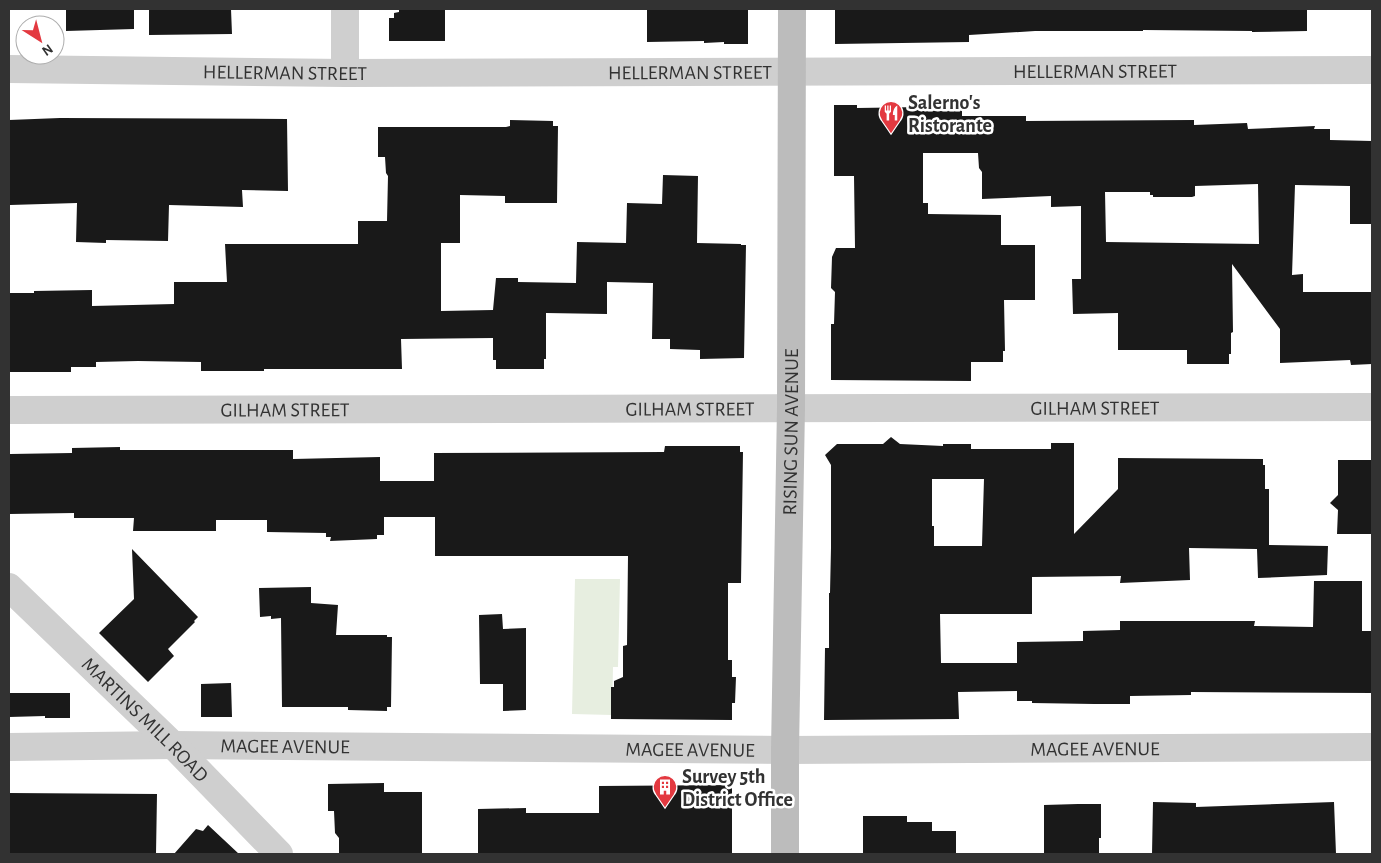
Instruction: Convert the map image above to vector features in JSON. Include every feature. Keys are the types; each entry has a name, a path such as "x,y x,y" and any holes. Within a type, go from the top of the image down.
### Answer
{"main road":[{"name":"RISING SUN AVENUE","path":"785,854 791,407 792,9"}],"street":[{"path":"345,9 345,73"},
{"name":"HELLERMAN STREET","path":"9,69 345,73 1372,70"},
{"name":"GILHAM STREET","path":"9,410 1372,407"},
{"name":"MARTINS MILL ROAD","path":"9,587 173,745 279,854"},
{"name":"MAGEE AVENUE","path":"9,747 173,745 785,750 1372,747"}],"shaded area":[{"path":"575,579 620,579 618,667 613,667 612,715 572,714"}],"building":[{"path":"66,9 134,9 134,29 66,31"},
{"path":"149,9 231,9 232,34 149,35"},
{"path":"399,9 445,9 445,41 389,41 389,18 394,18 394,13 399,12"},
{"path":"647,9 748,9 748,44 704,43 704,41 647,42"},
{"path":"835,9 1307,9 1307,31 1035,31 969,35 969,42 835,44"},
{"path":"834,105 857,105 857,108 923,107 924,111 962,110 962,116 1026,116 1026,121 1194,120 1194,125 1247,123 1248,129 1315,126 1314,129 1330,129 1330,140 1372,141 1372,224 1350,224 1350,186 1295,185 1292,275 1303,274 1303,292 1372,292 1372,364 1351,365 1350,360 1280,363 1280,329 1232,264 1233,332 1231,333 1229,364 1187,364 1187,350 1118,350 1118,313 1073,314 1072,279 1081,279 1081,206 1051,207 1051,196 982,199 982,172 979,168 978,153 923,153 923,203 928,203 928,214 1001,215 1001,245 1035,245 1035,300 1004,300 1005,351 1003,351 1003,362 971,362 971,381 831,380 831,324 834,324 835,292 831,288 832,257 836,248 855,248 854,176 834,176","holes":["1258,184 1259,244 1106,242 1105,192 1150,192 1150,195 1153,195 1153,197 1192,197 1195,196 1195,186"]},
{"path":"60,118 287,119 288,191 242,190 243,207 169,205 168,241 106,240 106,243 76,242 77,203 10,205 9,120"},
{"path":"510,120 553,121 553,126 558,126 557,203 505,203 505,196 460,195 460,243 441,243 441,311 493,310 496,278 518,278 518,282 576,283 577,242 626,243 627,203 662,204 663,175 698,176 697,243 746,245 744,358 700,359 700,350 670,349 670,339 652,339 653,283 607,282 607,314 546,313 546,359 544,359 544,369 496,369 496,360 493,360 493,338 401,339 402,369 201,371 201,362 138,361 96,362 96,367 71,367 71,372 9,372 9,293 92,290 92,306 174,304 174,282 227,282 225,244 358,244 358,221 387,221 388,176 386,173 385,157 378,157 378,127 506,127 510,126"},
{"path":"891,437 900,444 943,446 943,444 971,444 971,449 1051,449 1051,443 1074,443 1074,534 1118,489 1118,458 1263,459 1263,465 1265,465 1265,489 1269,489 1269,545 1328,546 1327,575 1258,578 1257,549 1189,548 1190,580 1120,583 1121,576 1032,577 1032,614 940,614 941,663 1017,663 1017,642 1083,641 1083,631 1120,630 1120,621 1255,621 1254,626 1313,627 1314,581 1362,581 1362,631 1372,631 1372,693 1191,692 1191,695 1130,696 1130,704 1094,704 1017,701 1017,691 958,692 959,719 824,720 825,648 829,648 831,548 831,465 825,455 837,444 883,444","holes":["932,479 984,479 982,546 934,546"]},
{"path":"665,446 740,446 740,452 743,452 741,583 728,583 728,660 732,660 732,677 736,677 735,703 732,703 732,720 611,719 611,687 614,687 614,681 623,677 623,646 627,645 628,556 435,556 435,517 384,517 384,535 377,535 377,539 330,541 331,537 326,537 326,533 267,532 267,520 216,520 216,531 133,531 134,518 74,518 74,513 9,514 10,454 72,453 72,448 120,447 120,450 293,450 293,459 380,457 380,481 434,481 434,453 664,452"},
{"path":"1338,460 1372,460 1372,534 1337,534 1338,510 1330,503 1338,495"},
{"path":"132,549 198,617 168,649 174,656 148,682 99,633 134,599"},
{"path":"311,587 311,603 338,605 336,635 387,635 387,637 392,637 391,707 387,707 387,711 348,710 348,707 282,707 281,618 271,619 271,616 260,617 259,588"},
{"path":"502,614 503,629 526,628 526,710 503,711 503,684 480,684 479,615"},
{"path":"231,683 232,717 201,717 201,684"},
{"path":"9,693 70,693 70,718 45,718 45,716 9,717"},
{"path":"384,783 384,792 422,792 422,854 339,854 339,838 335,833 334,811 328,811 328,784"},
{"path":"732,785 732,854 478,854 478,809 526,808 526,813 599,813 599,786"},
{"path":"9,793 157,794 156,854 9,854"},
{"path":"1153,802 1196,803 1196,807 1334,802 1336,854 1152,854"},
{"path":"1101,804 1099,854 1044,854 1044,805"},
{"path":"863,816 907,816 907,822 932,822 932,831 956,831 956,854 863,854"},
{"path":"208,825 239,854 174,854 196,829 203,831"}],"place":[{"name":"Salerno's Ristorante","path":"891,134"},
{"name":"Survey 5th District Office","path":"665,808"}]}
